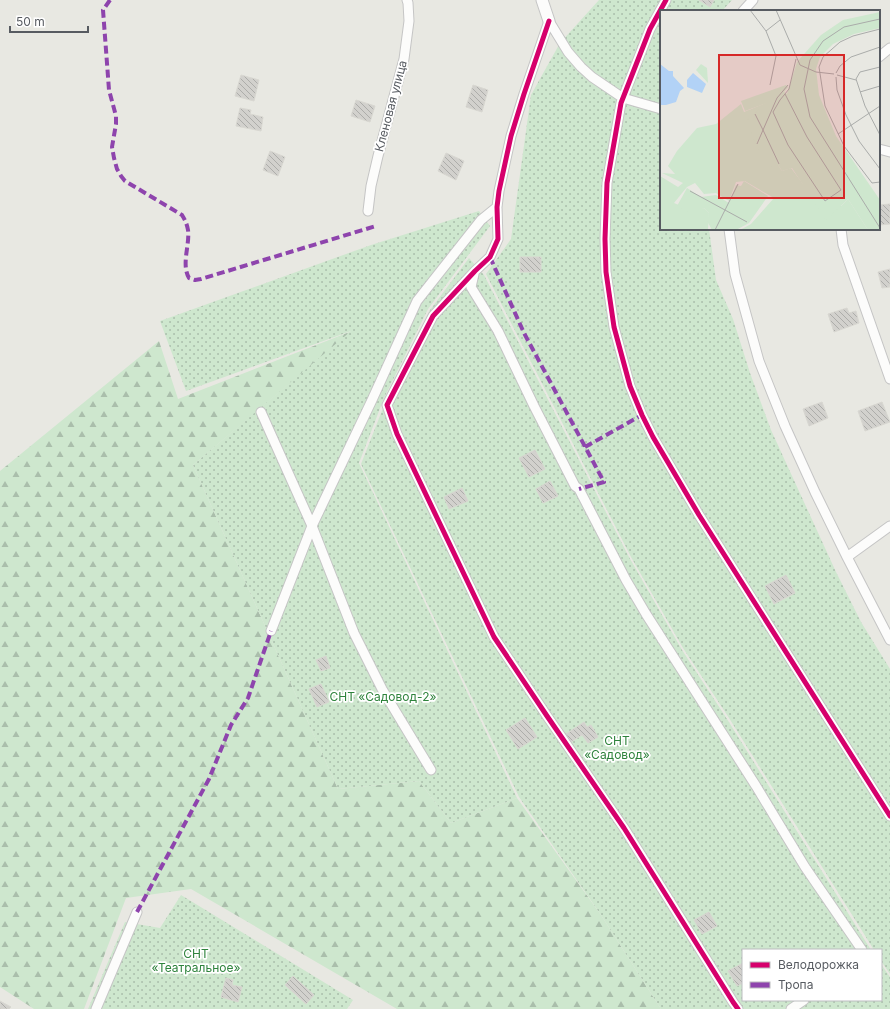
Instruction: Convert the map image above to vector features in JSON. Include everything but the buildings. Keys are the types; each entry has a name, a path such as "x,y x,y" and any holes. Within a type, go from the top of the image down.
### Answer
{"street":[{"name":"Кленовая улица","path":"368,211 371,186 376,164 404,59 409,21 407,0"},
{"path":"542,0 549,22 568,52 592,78 623,98 660,109"},
{"path":"661,10 666,0"},
{"path":"744,10 753,0"},
{"path":"660,11 650,30 620,106 607,183 605,239 606,272 614,327 630,386 653,437 699,515 890,816"},
{"path":"549,22 511,136 499,191 497,207 498,239 490,257 433,316 387,405 397,434 494,637 624,828 738,1009"},
{"path":"880,56 890,48"},
{"path":"880,149 890,152"},
{"path":"270,631 312,526 417,301 481,220 497,207"},
{"path":"729,230 735,274 759,361 788,432 815,492 890,640"},
{"path":"841,230 843,245 890,378"},
{"path":"475,271 471,287 498,331 575,486 579,489 626,580 646,614 756,786 805,867 861,949"},
{"path":"261,412 312,526 354,633 382,689 430,770"},
{"path":"847,557 890,526"},
{"path":"96,1009 138,912"},
{"path":"791,1009 803,1001"}],"green space":[{"path":"599,0 732,0 723,10 660,10 660,230 709,230 716,280 733,319 750,373 771,430 836,572 861,622 890,669 890,974 882,962 882,949 873,949 729,718 683,648 631,557 486,274 511,239 531,95 560,43"},
{"name":"СНТ «Садовод-2»","path":"479,211 490,226 428,309 384,398 359,463 517,798 451,823 419,781 338,789 193,465 351,331 186,391 160,321 371,245"},
{"name":"СНТ «Садовод»","path":"469,258 484,275 629,557 682,650 727,719 870,949 742,949 742,1001 882,1001 882,965 890,977 890,1009 661,1009 601,915 519,797 361,464 387,398 430,310"},
{"path":"352,331 193,465 338,789 419,781 451,823 517,798 601,915 661,1009 397,1009 191,889 126,898 84,1009 34,1009 0,987 0,471 159,341 178,399"},
{"name":"СНТ «Театральное»","path":"181,895 353,1000 347,1009 88,1009 125,922 160,928"}],"marked path":[{"path":"110,0 103,10 109,90 116,116 112,147 117,169 125,181 182,215 188,230 186,267 189,278 195,280 201,279 376,226"},
{"path":"490,257 524,333 604,482 579,489"},
{"path":"585,447 642,415"},
{"path":"137,912 209,779 231,725 248,698 271,631"}],"cycle path":[{"path":"660,10 666,0"},
{"path":"660,11 650,29 621,103 607,183 605,239 606,272 614,327 630,386 653,437 699,515 890,816"},
{"path":"549,21 511,136 499,191 497,207 498,239 490,257 433,316 387,405 397,434 494,637 624,828 738,1009"}]}
